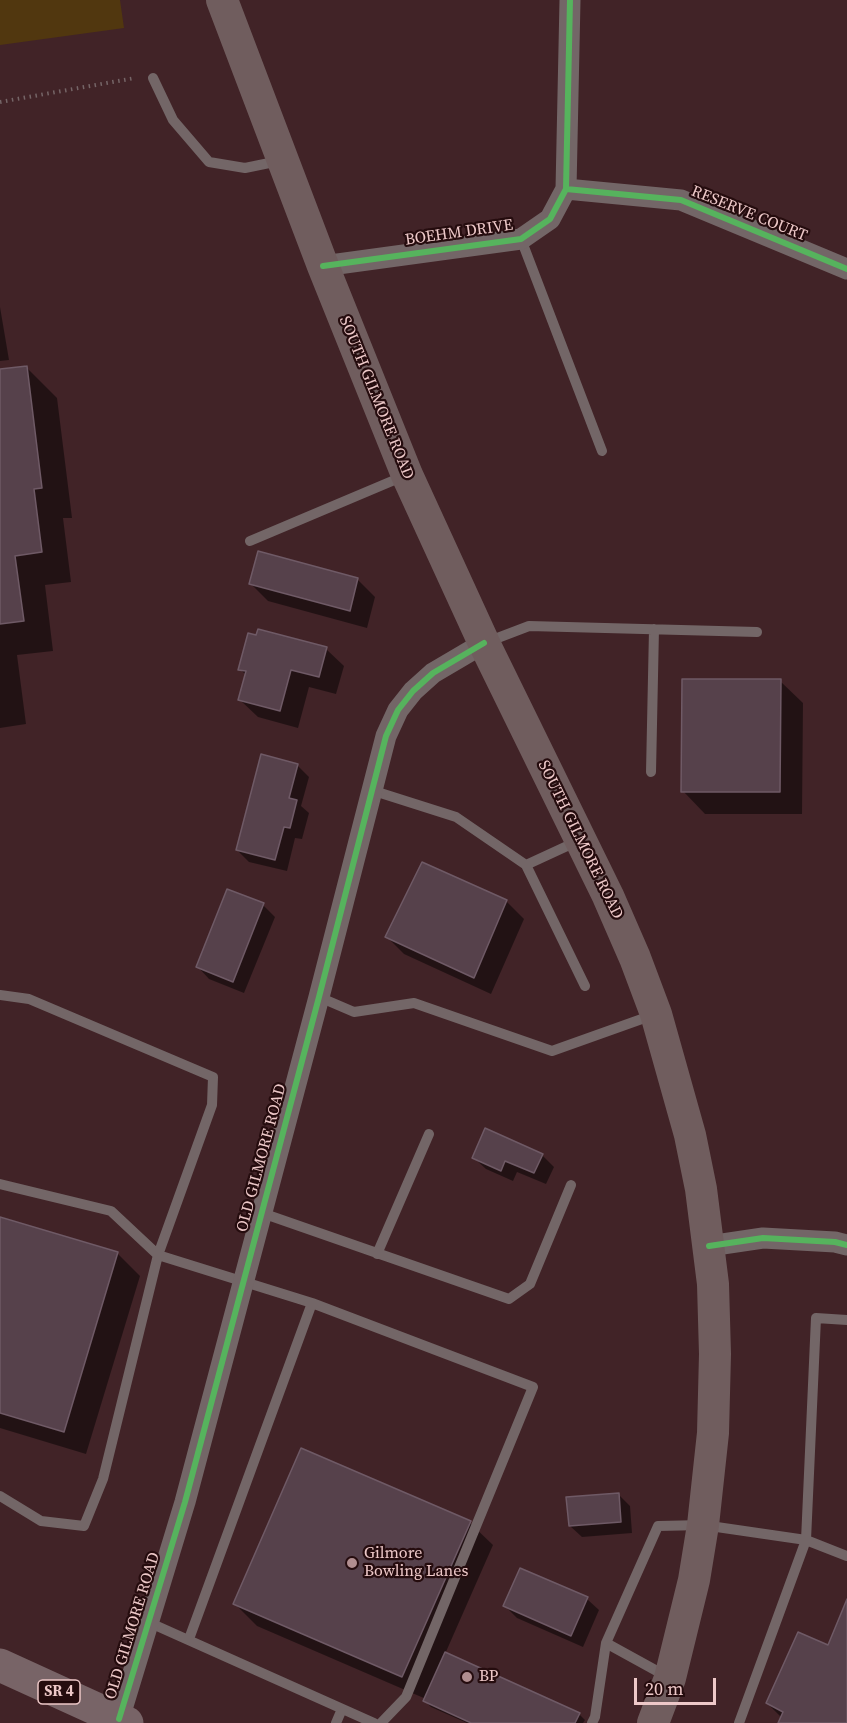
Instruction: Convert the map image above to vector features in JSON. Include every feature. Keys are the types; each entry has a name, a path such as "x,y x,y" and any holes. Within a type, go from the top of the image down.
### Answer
{"main road":[{"name":"SOUTH GILMORE ROAD","path":"222,0 323,266 407,475 484,643 608,896 656,1014 690,1135 709,1246 714,1323 715,1392 709,1476 694,1580 670,1678 653,1723"},
{"name":"SR 4","path":"0,1665 123,1721"}],"street":[{"name":"BOEHM DRIVE","path":"323,266 521,239 550,219 566,189 570,0"},
{"name":"RESERVE COURT","path":"566,189 681,200 847,269"},
{"name":"OLD GILMORE ROAD","path":"123,1721 148,1622 185,1502 386,736 398,710 413,691 433,673 484,643"},
{"path":"709,1246 763,1238 836,1242 847,1245"}],"lane":[{"path":"153,78 173,120 209,162 244,168 282,160"},
{"path":"521,239 602,451"},
{"path":"250,541 407,475"},
{"path":"484,643 528,626 757,633"},
{"path":"651,772 654,629"},
{"path":"371,790 456,817 526,866 585,986"},
{"path":"526,866 581,840"},
{"path":"0,995 29,999 213,1077 212,1105 158,1255 103,1479 84,1526 41,1521 0,1496"},
{"path":"319,997 354,1012 414,1003 552,1052 656,1014"},
{"path":"377,1254 429,1134"},
{"path":"0,1184 111,1211 158,1255 312,1303 533,1387 406,1697 381,1723"},
{"path":"262,1213 509,1299 530,1284 571,1185"},
{"path":"189,1639 312,1303"},
{"path":"739,1723 806,1540 816,1318 847,1320"},
{"path":"592,1723 595,1717 606,1643 658,1526 703,1525 806,1540 847,1556"},
{"path":"148,1622 374,1723"},
{"path":"606,1643 670,1678"},
{"path":"336,1723 342,1709"}],"path":[{"path":"0,102 134,78 153,78"}],"shaded area":[{"path":"0,0 120,0 124,28 0,45"}],"building":[{"path":"27,366 42,488 34,489 42,552 15,556 24,621 0,624 0,369"},
{"path":"258,551 358,578 350,611 249,584"},
{"path":"258,629 327,647 319,677 291,670 280,711 238,700 246,671 238,670 248,633 256,635"},
{"path":"682,679 781,679 780,792 681,792"},
{"path":"261,754 298,764 289,798 297,800 290,828 284,827 275,860 236,850"},
{"path":"422,862 507,900 474,978 385,937"},
{"path":"227,889 264,903 233,982 196,967"},
{"path":"485,1128 543,1154 534,1173 505,1161 501,1171 472,1158"},
{"path":"0,1217 118,1252 64,1432 0,1413"},
{"name":"Gilmore Bowling Lanes","path":"301,1448 471,1521 402,1677 233,1604"},
{"path":"619,1493 621,1522 569,1526 566,1497"},
{"path":"520,1568 588,1597 571,1636 503,1606"},
{"path":"847,1599 847,1723 778,1723 783,1712 766,1703 798,1632 828,1645"},
{"name":"BP","path":"445,1652 580,1713 575,1723 471,1723 423,1701"}],"cycle path":[{"path":"323,266 521,239 550,219 566,189 570,0"},
{"path":"566,189 681,200 847,269"},
{"path":"119,1719 185,1502 386,736 398,710 413,691 433,673 484,643"},
{"path":"709,1246 763,1238 835,1242 847,1245"}],"place":[{"name":"Gilmore Bowling Lanes","path":"352,1563"},
{"name":"BP","path":"467,1677"}]}
